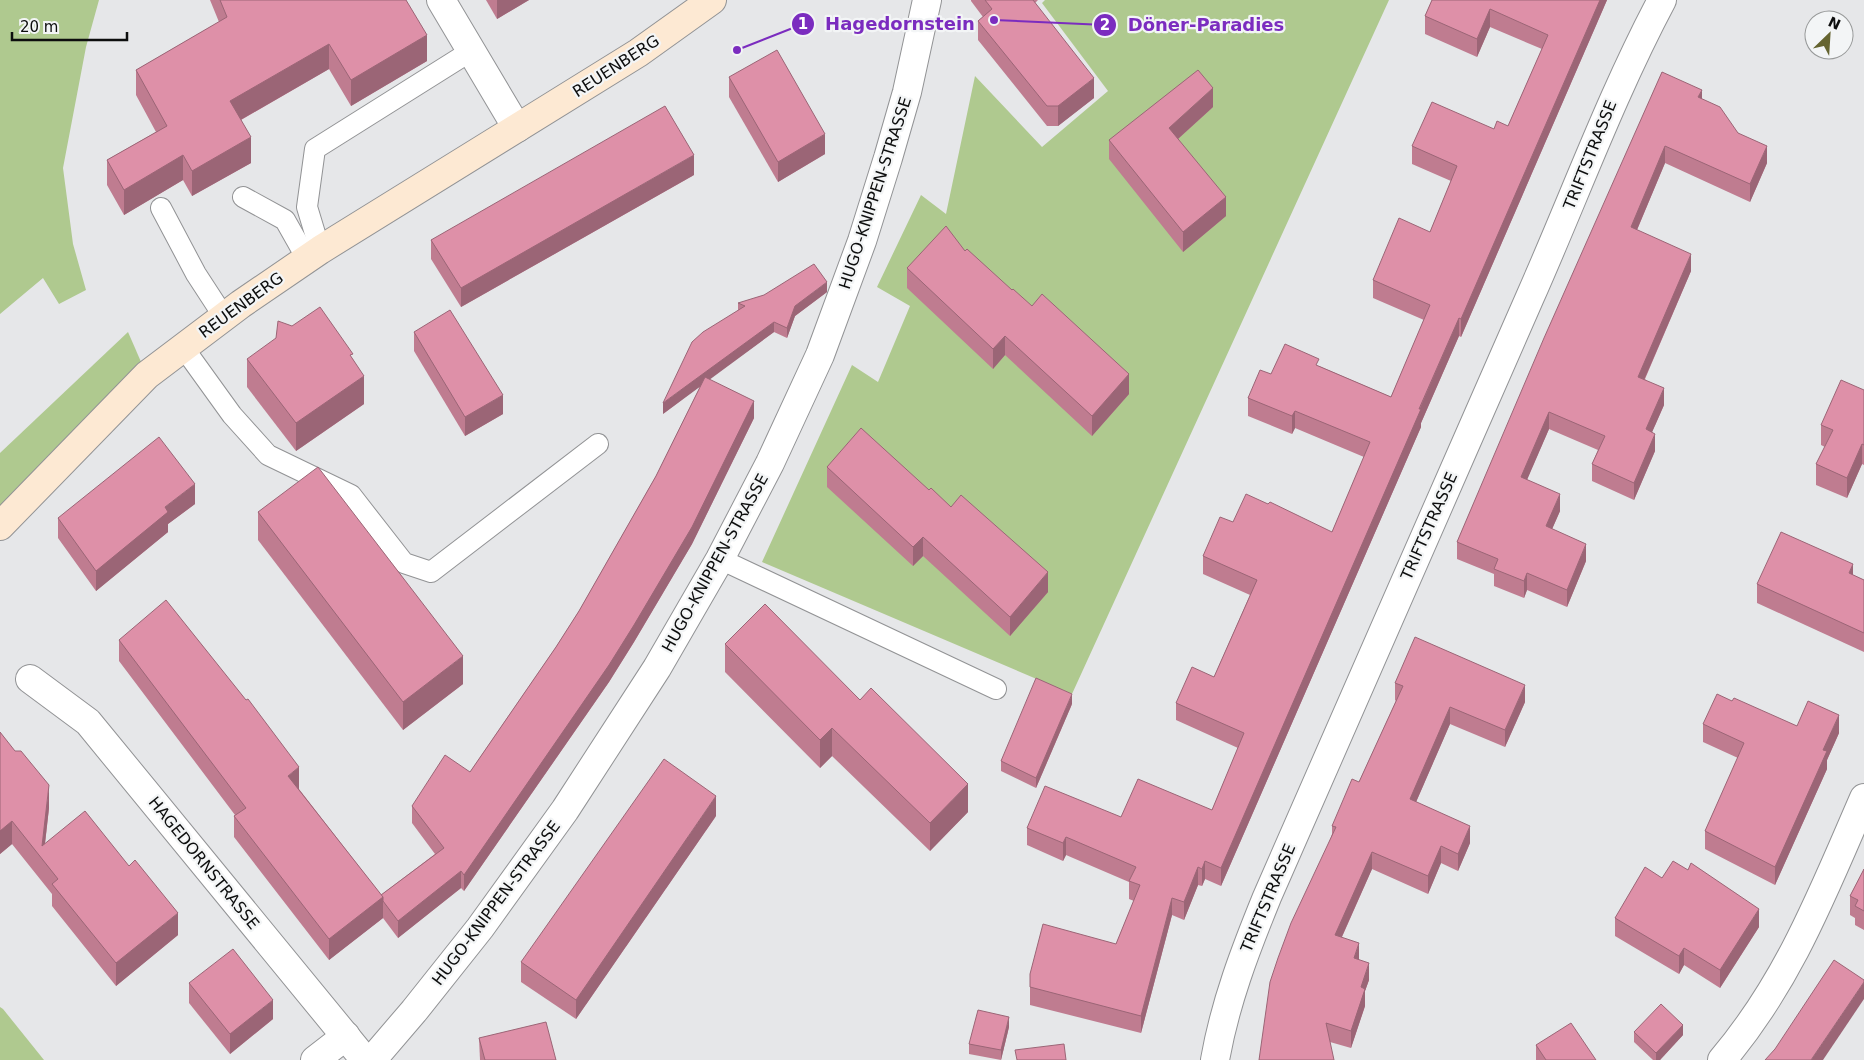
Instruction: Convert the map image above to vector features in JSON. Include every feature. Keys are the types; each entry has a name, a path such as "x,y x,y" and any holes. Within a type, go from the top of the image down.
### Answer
{"main road":[{"name":"REUENBERG","path":"0,526 147,375 183,347 313,254 638,53 712,0"}],"street":[{"path":"441,0 517,128"},
{"name":"HUGO-KNIPPEN-STRASSE","path":"372,1060 480,928 566,810 657,668 720,559 770,463 820,356 862,240 888,158 907,92 927,0"},
{"name":"TRIFTSTRASSE","path":"1214,1060 1235,978 1267,897 1564,221 1610,106 1637,46 1662,0"},
{"name":"HAGEDORNSTRASSE","path":"30,680 88,722 365,1060"},
{"path":"1722,1060 1758,1014 1783,974 1812,916 1864,798"},
{"path":"315,1060 346,1036"}],"lane":[{"path":"313,254 307,207 315,150 472,51"},
{"path":"242,197 285,220 313,254"},
{"path":"161,208 196,274 224,317"},
{"path":"183,347 232,415 268,455 350,496 404,563 431,572 598,444"},
{"path":"720,559 996,689"}],"green space":[{"path":"0,0 99,0 86,47 63,168 73,244 86,290 59,304 43,278 0,314"},
{"path":"1045,0 1389,0 1072,694 762,562 852,365 878,382 910,306 877,287 921,195 946,214 975,76 1042,147 1108,91 1042,3"},
{"path":"128,332 145,371 0,518 0,453"},
{"path":"0,1007 3,1009 44,1060 0,1060"}],"building":[{"path":"220,0 406,0 427,35 351,80 329,44 230,101 251,137 192,171 183,155 124,190 107,160 167,126 136,70 227,17"},
{"path":"985,0 1033,0 1094,78 1058,106 1047,106 978,21 992,9"},
{"path":"1432,0 1600,0 1461,319 1459,318 1419,409 1421,409 1221,868 1205,861 1202,869 1198,867 1184,902 1172,898 1141,1016 1030,987 1030,974 1043,924 1116,944 1140,885 1129,881 1136,867 1066,837 1063,843 1027,828 1045,786 1121,817 1138,779 1212,810 1244,733 1176,703 1192,667 1214,677 1257,580 1203,556 1220,517 1233,522 1246,494 1268,504 1270,502 1332,532 1370,442 1295,411 1292,416 1248,398 1260,370 1271,374 1285,344 1319,359 1316,365 1391,397 1430,305 1373,280 1399,218 1430,232 1457,166 1412,146 1432,102 1494,129 1497,121 1508,126 1548,35 1490,9 1477,39 1425,16"},
{"path":"777,50 825,134 778,162 729,77"},
{"path":"1198,70 1213,88 1169,128 1226,197 1183,232 1109,140"},
{"path":"1662,72 1702,90 1698,97 1720,107 1738,133 1767,146 1750,184 1665,146 1631,227 1691,254 1638,377 1664,388 1646,429 1655,434 1634,483 1592,464 1605,436 1549,412 1521,477 1560,494 1546,526 1586,544 1567,590 1527,573 1524,581 1494,569 1498,559 1457,542 1544,338"},
{"path":"665,106 694,155 461,288 431,240"},
{"path":"946,226 965,251 967,249 1012,290 1032,306 1042,294 1129,374 1092,416 1005,336 993,349 907,268"},
{"path":"814,264 827,282 795,306 787,328 774,322 663,403 692,342 703,332 745,306 738,303 764,295"},
{"path":"320,307 353,354 350,355 364,376 296,423 247,359 276,338 278,321 292,326"},
{"path":"450,310 503,395 465,417 414,332"},
{"path":"705,377 754,401 692,527 609,665 464,875 461,871 398,921 383,901 381,895 444,848 412,806 445,755 470,772 556,647 579,611 656,476"},
{"path":"1841,380 1864,390 1864,445 1862,444 1847,478 1816,464 1833,430 1821,425"},
{"path":"861,428 929,490 931,488 951,507 961,495 1048,572 1010,617 923,537 913,547 827,467"},
{"path":"159,437 195,484 165,507 168,512 96,571 58,518"},
{"path":"318,467 463,656 403,702 258,512"},
{"path":"1781,532 1853,564 1849,573 1864,580 1864,633 1757,584"},
{"path":"166,600 246,700 248,699 299,767 288,776 383,897 329,939 234,816 246,808 119,640"},
{"path":"765,604 860,700 871,688 968,784 930,823 832,728 820,740 725,644"},
{"path":"1415,637 1525,685 1505,730 1450,707 1410,799 1470,826 1458,854 1441,846 1428,876 1372,852 1335,935 1359,943 1354,958 1369,963 1361,987 1365,989 1351,1031 1326,1023 1334,1060 1259,1060 1270,982 1278,958 1291,923 1336,827 1332,826 1352,779 1359,782 1403,686 1395,683"},
{"path":"1036,678 1072,694 1036,778 1001,761"},
{"path":"1717,694 1732,701 1734,698 1797,726 1808,701 1839,715 1823,750 1827,751 1775,867 1705,831 1744,743 1703,724"},
{"path":"0,732 15,751 21,751 49,785 42,846 85,811 129,866 135,860 178,913 116,963 52,884 58,879 12,821 0,831"},
{"path":"664,759 716,796 576,1000 521,962"},
{"path":"1673,861 1688,870 1691,863 1759,909 1720,970 1684,948 1679,956 1615,918 1645,867 1662,878"},
{"path":"1864,869 1864,911 1855,906 1858,900 1850,896"},
{"path":"233,949 273,1000 230,1034 189,983"},
{"path":"1834,960 1864,980 1864,982 1811,1060 1765,1060 1775,1049"},
{"path":"1661,1004 1683,1025 1656,1053 1634,1032"},
{"path":"978,1010 1009,1017 1001,1050 969,1044"},
{"path":"546,1022 556,1060 485,1060 479,1038"},
{"path":"1571,1023 1596,1060 1546,1060 1536,1045"},
{"path":"1064,1044 1066,1060 1017,1060 1015,1050"}],"place":[{"name":"Döner-Paradies","path":"994,20"},
{"name":"Hagedornstein","path":"737,50"}]}
